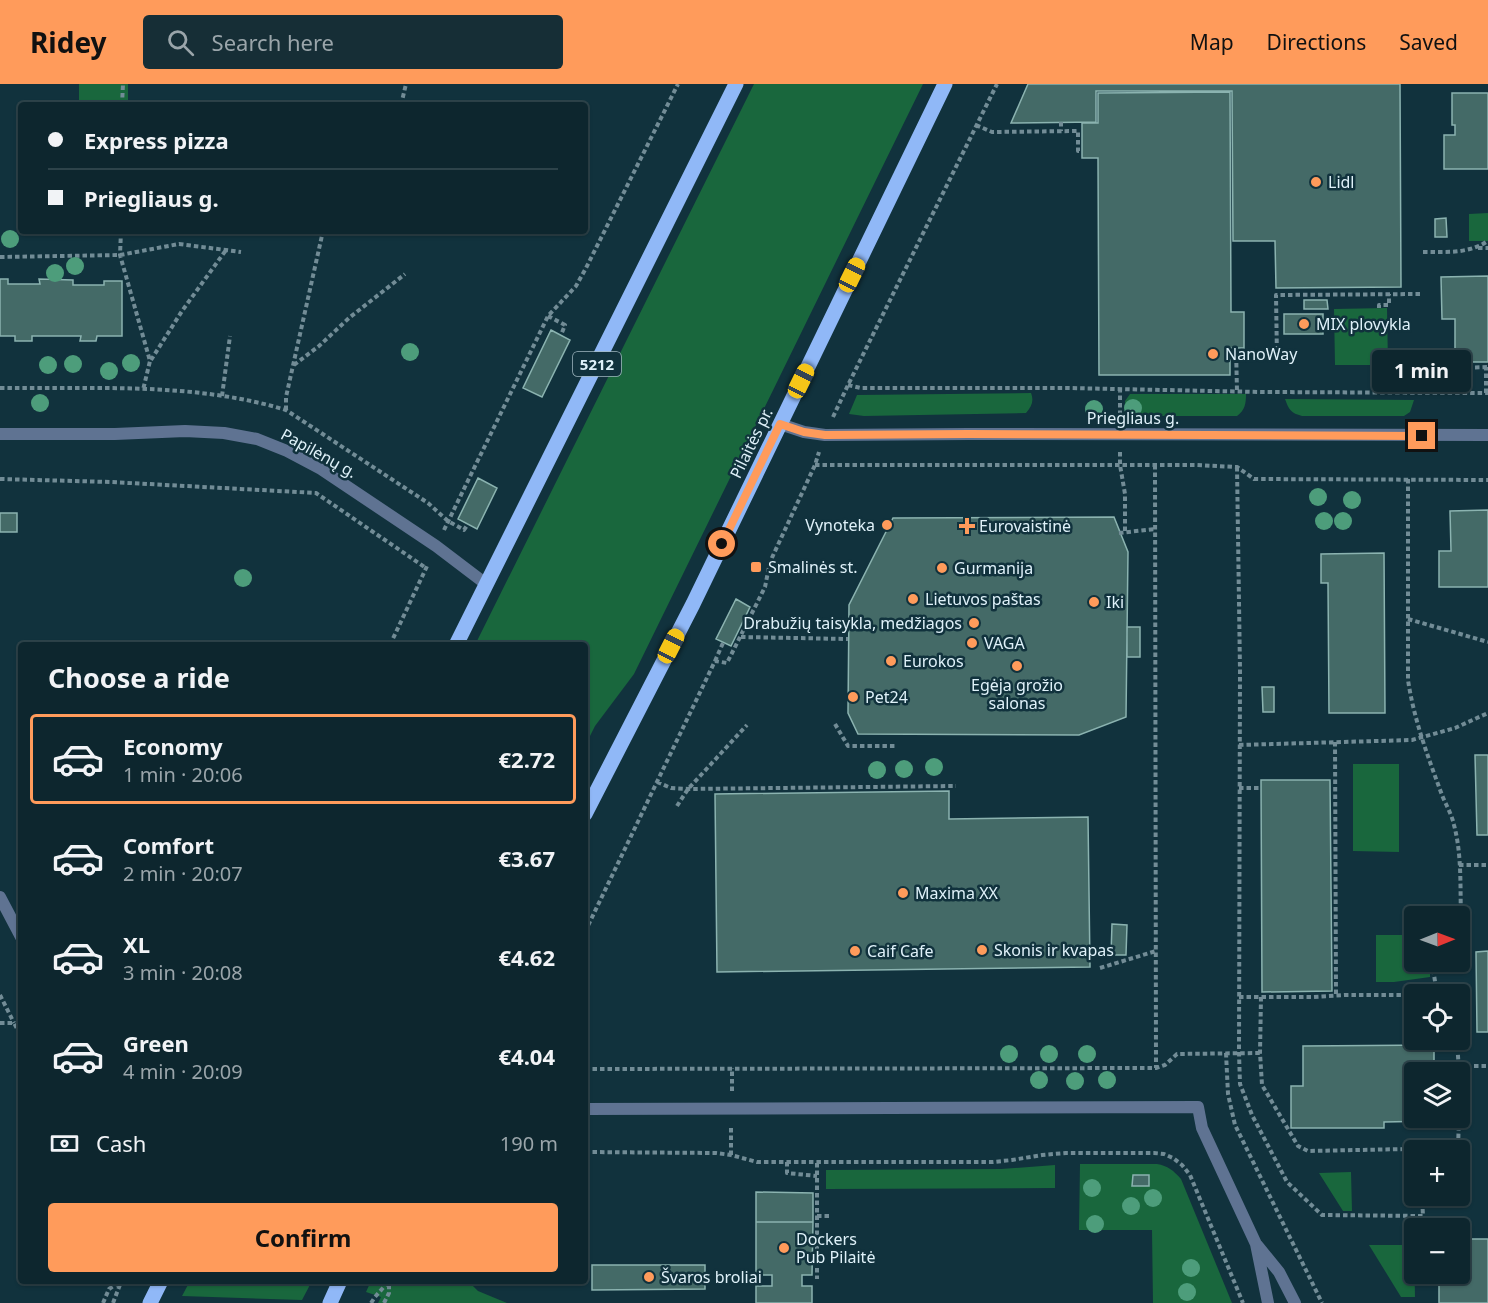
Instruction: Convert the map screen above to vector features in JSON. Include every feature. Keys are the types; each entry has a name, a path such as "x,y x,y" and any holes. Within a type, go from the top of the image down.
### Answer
{"main road":[{"name":"5212","path":"457,642 736,84"},
{"name":"Pilaitės pr.","path":"588,808 693,604 945,84"},
{"path":"331,1301 339,1284"}],"street":[{"name":"Priegliaus g.","path":"780,424 804,432 825,435 1488,435"},
{"name":"Papilėnų g.","path":"0,434 115,434 185,430 224,433 257,439 287,451 321,469 436,546 486,584"},
{"path":"0,897 18,931"},
{"path":"588,1109 1198,1107 1202,1128 1256,1244 1268,1303"},
{"path":"1256,1244 1279,1272 1295,1303"}],"path":[{"path":"122,102 123,84"},
{"path":"402,102 406,84"},
{"path":"391,642 548,316 576,286 678,84"},
{"path":"715,661 727,663 741,637 765,587 770,562 815,465 825,435 848,385 996,84"},
{"path":"1061,122 1061,131"},
{"path":"976,125 992,132 1078,131 1078,151 1082,152"},
{"path":"121,234 120,255 150,361"},
{"path":"286,410 286,397 322,234"},
{"path":"1478,248 1488,241"},
{"path":"0,256 120,255 179,244 242,252"},
{"path":"1423,252 1488,248"},
{"path":"143,390 150,361 182,311 226,250"},
{"path":"293,365 405,274"},
{"path":"1379,308 1379,305 1389,305 1389,294"},
{"path":"1277,358 1276,295 1423,294"},
{"path":"548,316 566,325 561,335"},
{"path":"222,396 230,336"},
{"path":"1236,348 1236,391"},
{"path":"848,385 861,388 1088,388 1236,391 1455,393 1487,393 1487,367 1455,368 1455,393"},
{"path":"815,465 1155,465 1237,467 1254,479 1488,480"},
{"path":"1120,465 1125,494 1125,532"},
{"path":"1155,465 1156,1068"},
{"path":"1237,467 1240,1084 1252,1115 1287,1182 1322,1215 1423,1216 1422,1206"},
{"path":"0,479 111,482 316,493 426,568"},
{"path":"1408,479 1408,680 1421,737 1454,822 1459,847 1461,906"},
{"path":"1119,533 1155,529"},
{"path":"1408,619 1488,642"},
{"path":"741,637 848,639"},
{"path":"588,926 723,643"},
{"path":"1239,745 1412,740 1455,728 1488,713"},
{"path":"835,723 848,746 896,746"},
{"path":"677,806 688,789 747,725"},
{"path":"1335,742 1336,996"},
{"path":"657,782 671,788 688,789 956,786"},
{"path":"1239,788 1261,788"},
{"path":"1459,864 1488,865"},
{"path":"1100,968 1156,951"},
{"path":"0,995 18,1030"},
{"path":"1239,997 1313,998 1404,995"},
{"path":"1260,997 1262,1085 1298,1146 1308,1151 1458,1148 1458,1128"},
{"path":"0,1023 14,1023"},
{"path":"1226,1053 1228,1094 1235,1125 1322,1303"},
{"path":"588,1069 1156,1068 1165,1065 1177,1054 1260,1053"},
{"path":"1470,1066 1488,1066"},
{"path":"588,1152 716,1153 758,1162 817,1163 993,1162 1066,1153 1164,1154 1182,1165 1190,1175 1243,1303"},
{"path":"786,1162 787,1173 817,1176"},
{"path":"817,1163 817,1279"},
{"path":"817,1216 831,1216"},
{"path":"103,1303 109,1289 116,1284"},
{"path":"113,1303 120,1284"},
{"path":"372,1303 386,1284"},
{"path":"384,1303 389,1293 389,1284"}],"green space":[{"path":"79,84 128,84 128,102 79,102"},
{"path":"754,84 923,84 634,674 595,726 588,740 588,642 476,642"},
{"path":"1488,213 1488,241 1469,241 1469,214"},
{"path":"1387,308 1388,365 1335,365 1334,309"},
{"path":"1031,393 1032,403 1026,413 864,416 849,414 857,395"},
{"path":"1130,394 1246,394 1246,401 1237,416 1125,416 1125,401"},
{"path":"1285,399 1414,400 1410,412 1404,416 1302,416 1291,410"},
{"path":"1353,764 1399,764 1399,852 1353,851"},
{"path":"1376,935 1404,935 1404,972 1430,972 1430,977 1376,982"},
{"path":"1080,1164 1157,1164 1175,1173 1181,1179 1232,1303 1153,1303 1152,1230 1079,1230"},
{"path":"1055,1165 1055,1188 826,1189 826,1170 1001,1169"},
{"path":"1351,1172 1352,1211 1343,1211 1319,1173"},
{"path":"1369,1245 1404,1245 1404,1284 1415,1284 1415,1297 1401,1297"},
{"path":"188,1284 310,1284 302,1300 182,1296"},
{"path":"370,1284 471,1284 478,1291 507,1303 378,1303 381,1297 366,1292"}],"building":[{"name":"Lidl","path":"1028,84 1400,84 1401,287 1276,288 1275,241 1233,241 1232,91 1096,91 1096,122 1011,123"},
{"path":"1230,92 1231,312 1244,312 1244,348 1230,348 1230,375 1099,375 1098,158 1082,158 1082,123 1098,123 1098,93"},
{"path":"1452,93 1488,93 1488,169 1444,169 1444,135 1455,135 1455,125 1452,125"},
{"path":"1446,218 1447,237 1435,237 1435,219"},
{"path":"1488,276 1488,362 1455,362 1455,319 1442,319 1441,277"},
{"path":"0,279 8,279 8,284 40,284 39,279 73,280 73,285 104,285 104,281 122,281 122,336 97,336 96,341 80,341 81,336 32,336 32,341 15,341 15,336 0,336"},
{"path":"1304,300 1327,300 1328,309 1304,309"},
{"name":"MIX plovykla","path":"1284,314 1323,314 1323,334 1284,334"},
{"path":"551,330 570,340 542,397 523,388"},
{"path":"478,478 497,488 477,529 458,519"},
{"path":"1488,510 1488,587 1439,587 1439,551 1451,551 1450,511"},
{"path":"0,513 17,513 17,532 0,532"},
{"path":"1114,517 1128,552 1126,717 1079,735 858,734 848,713 849,605 893,518"},
{"path":"1384,553 1385,713 1329,713 1328,583 1321,583 1321,554"},
{"path":"736,599 750,607 731,646 716,639"},
{"path":"1127,627 1140,627 1140,657 1127,657"},
{"path":"1262,687 1274,687 1274,712 1263,712"},
{"path":"1475,755 1488,755 1488,835 1477,835"},
{"path":"1261,780 1330,780 1332,991 1262,992"},
{"name":"Maxima XX","path":"949,791 949,819 1088,817 1090,967 717,972 715,794"},
{"path":"1112,924 1127,925 1126,955 1111,955"},
{"path":"1488,951 1488,1032 1477,1032 1476,952"},
{"path":"1404,1045 1404,1050 1434,1050 1434,1062 1404,1062 1404,1122 1384,1122 1384,1128 1291,1128 1291,1086 1303,1086 1303,1046"},
{"path":"1133,1175 1149,1175 1149,1186 1132,1186"},
{"path":"756,1192 813,1193 813,1222 756,1222"},
{"name":"Dockers Pub Pilaitė","path":"756,1222 813,1222 812,1275 802,1275 802,1286 812,1286 812,1303 756,1303 756,1286 772,1286 772,1275 756,1275"},
{"path":"1470,1239 1488,1239 1488,1303 1439,1303 1439,1284 1470,1284"},
{"name":"Švaros broliai","path":"592,1265 705,1265 705,1289 592,1290"}],"place":[{"name":"Lidl","path":"1316,182"},
{"name":"MIX plovykla","path":"1304,324"},
{"name":"NanoWay","path":"1213,354"},
{"name":"Vynoteka","path":"887,525"},
{"name":"Eurovaistinė","path":"967,526"},
{"name":"Smalinės st.","path":"756,567"},
{"name":"Gurmanija","path":"942,568"},
{"name":"Lietuvos paštas","path":"913,599"},
{"name":"Iki","path":"1094,602"},
{"name":"Drabužių taisykla, medžiagos","path":"974,623"},
{"name":"VAGA","path":"972,643"},
{"name":"Eurokos","path":"891,661"},
{"name":"Egėja grožio salonas","path":"1017,666"},
{"name":"Pet24","path":"853,697"},
{"name":"Maxima XX","path":"903,893"},
{"name":"Skonis ir kvapas","path":"982,950"},
{"name":"Caif Cafe","path":"855,951"},
{"name":"Dockers Pub Pilaitė","path":"784,1248"},
{"name":"Švaros broliai","path":"649,1277"}],"route":[{"path":"722,544 780,424 804,432 825,435 1422,436"}]}
